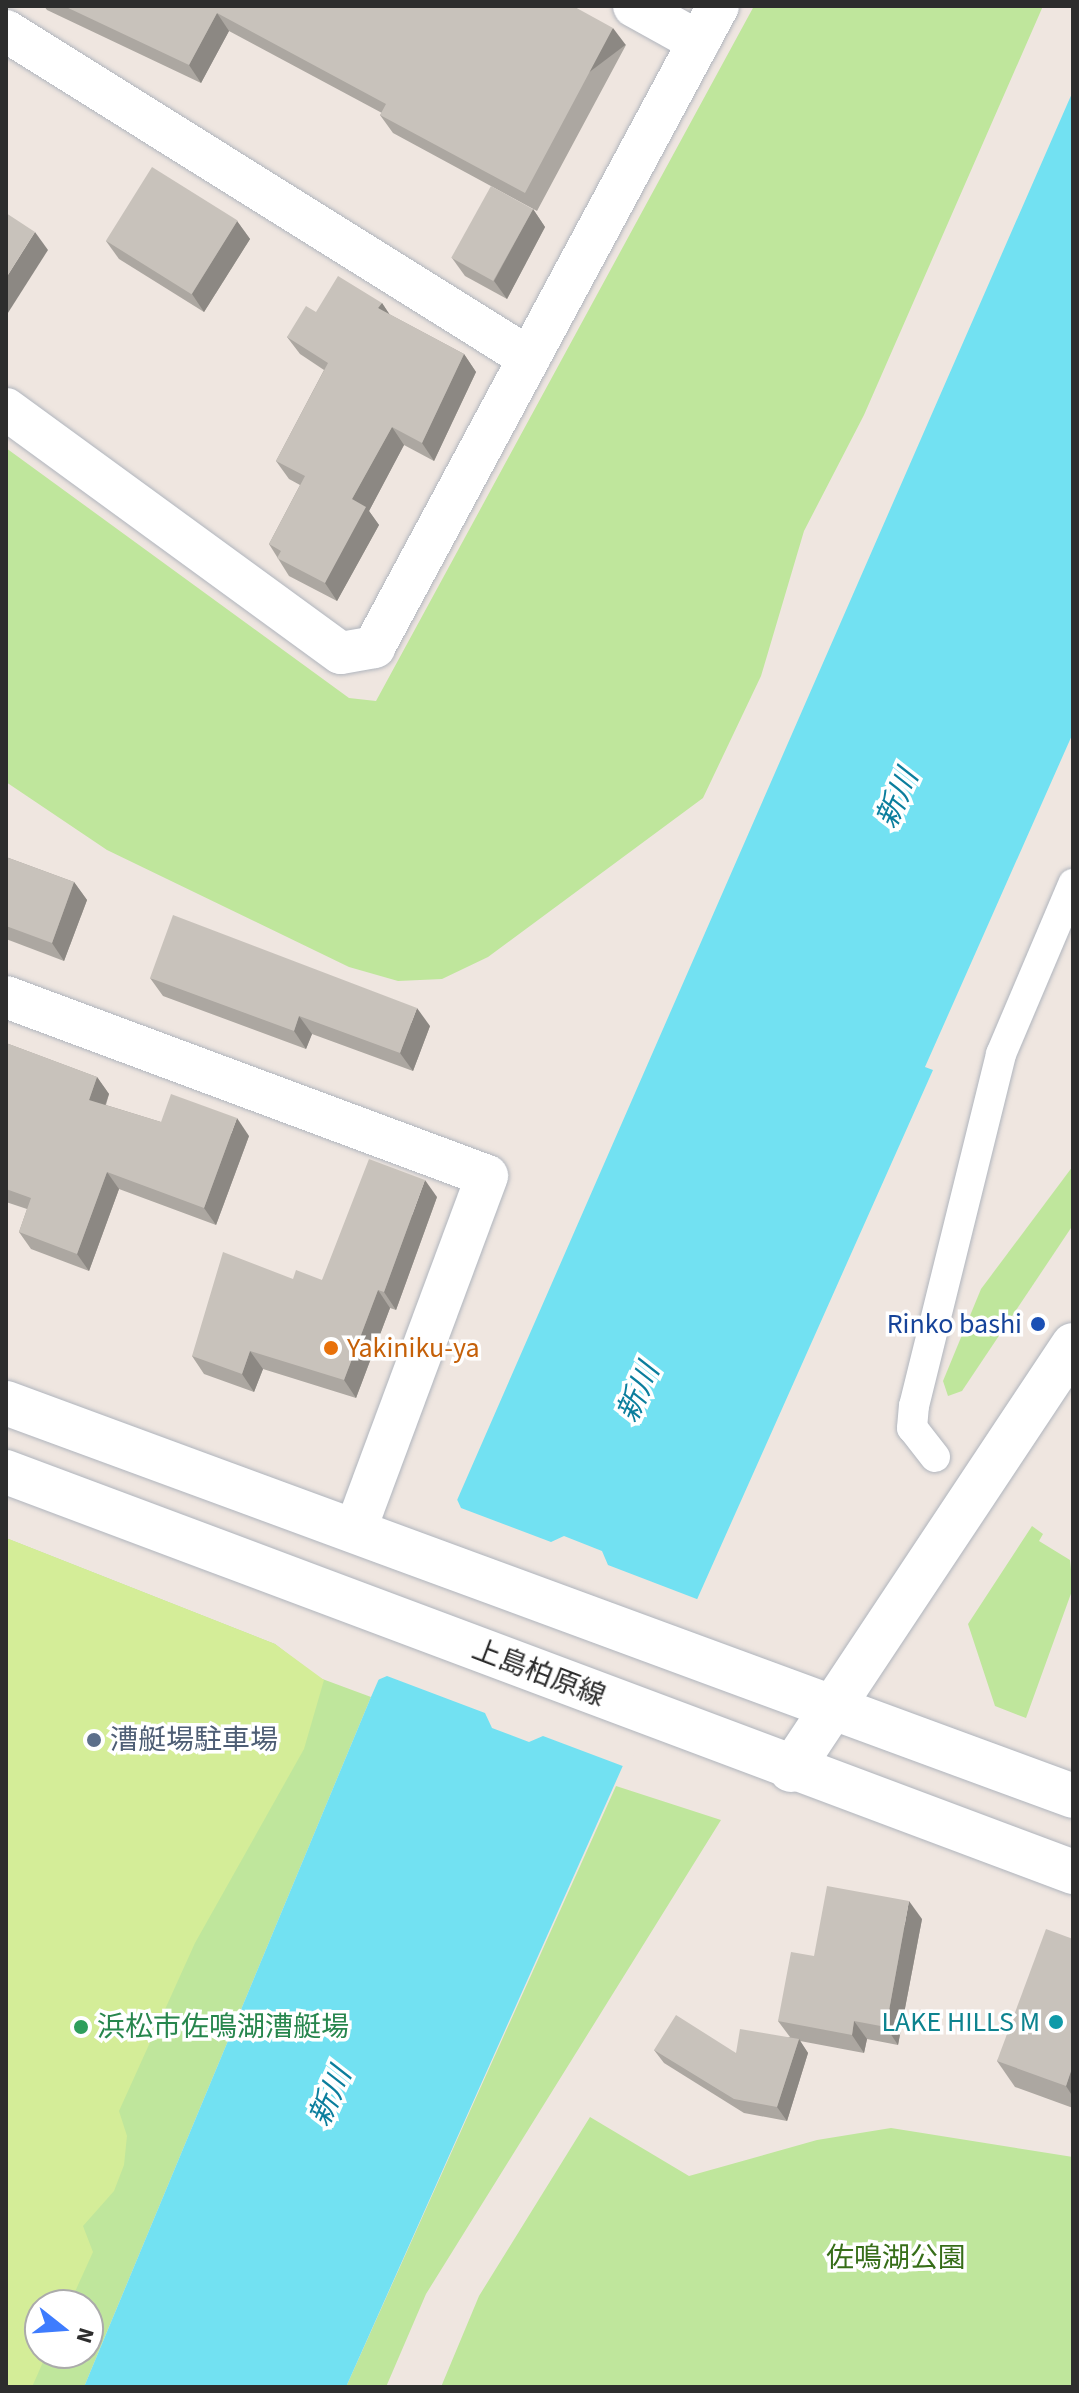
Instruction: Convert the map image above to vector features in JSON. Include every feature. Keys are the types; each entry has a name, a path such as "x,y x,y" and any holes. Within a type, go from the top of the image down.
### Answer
{"street":[{"path":"634,6 699,42"},
{"path":"6,409 341,653 374,647 718,6"},
{"path":"6,31 529,358"},
{"path":"935,1457 912,1428 918,1390 1001,1054 1073,884"},
{"path":"6,997 487,1176 373,1535"},
{"path":"791,1770 1068,1362"},
{"path":"6,1403 373,1535 729,1671 1073,1796"},
{"name":"上島柏原線","path":"6,1472 791,1770 1073,1872"}],"green space":[{"path":"754,6 1043,6 864,415 804,531 761,676 703,798 488,957 442,979 398,981 349,967 107,850 6,782 6,448 349,698 376,701"},
{"path":"1073,1166 1073,1225 962,1391 948,1396 943,1381 981,1289"},
{"path":"1032,1526 1043,1534 1039,1541 1070,1560 1073,1588 1026,1718 995,1706 968,1624"},
{"name":"浜松市佐鳴湖漕艇場","path":"6,1538 275,1644 317,1677 371,1697 104,2339 104,2289 24,2289 24,2369 91,2369 84,2387 6,2387"},
{"name":"浜松市佐鳴湖漕艇場","path":"6,1538 275,1644 324,1680 304,1749 195,1943 119,2111 127,2136 124,2165 114,2191 83,2226 93,2252 76,2289 24,2289 24,2369 40,2369 32,2387 6,2387"},
{"path":"616,1786 721,1820 426,2294 386,2387 346,2387"},
{"name":"佐鳴湖公園","path":"590,2117 689,2176 817,2140 891,2128 1073,2157 1073,2387 441,2387 479,2296"}],"water":[{"name":"新川","path":"1073,91 1073,733 925,1067 933,1070 346,2387 84,2387 91,2369 104,2369 104,2339 371,1697"}],"pier":[{"path":"455,1495 461,1508 551,1542 564,1536 602,1551 608,1565 702,1601 628,1768 543,1736 529,1742 492,1728 485,1713 387,1676 373,1682"}],"building":[{"path":"64,6 573,6 613,28 525,193 380,115 386,104 217,13 189,65"},
{"path":"152,167 238,221 192,294 106,241"},
{"path":"491,186 533,209 493,281 451,258"},
{"path":"6,213 35,232 6,278"},
{"path":"338,276 382,303 378,308 464,354 422,443 392,427 352,499 366,507 325,583 277,558 281,551 269,544 305,476 276,461 328,363 287,337 306,306 316,312"},
{"path":"6,857 74,882 52,943 6,926"},
{"path":"173,915 417,1008 400,1053 299,1016 294,1031 150,978"},
{"path":"6,1043 97,1077 89,1100 161,1122 171,1094 237,1118 204,1208 107,1172 77,1254 19,1232 31,1198 6,1189"},
{"path":"369,1159 425,1180 384,1292 378,1290 344,1380 250,1351 242,1374 192,1356 223,1252 293,1279 296,1270 322,1280"},
{"path":"827,1886 909,1901 886,2027 854,2021 852,2035 778,2021 791,1952 814,1956"},
{"path":"1046,1929 1073,1939 1073,2065 1066,2086 997,2061"},
{"path":"676,2015 736,2053 740,2029 799,2039 777,2107 734,2099 654,2050"}],"place":[{"name":"Rinko bashi","path":"1038,1324"},
{"name":"Yakiniku-ya","path":"331,1348"},
{"name":"漕艇場駐車場","path":"94,1740"},
{"name":"LAKE HILLS M","path":"1056,2022"},
{"name":"浜松市佐鳴湖漕艇場","path":"81,2027"}]}
